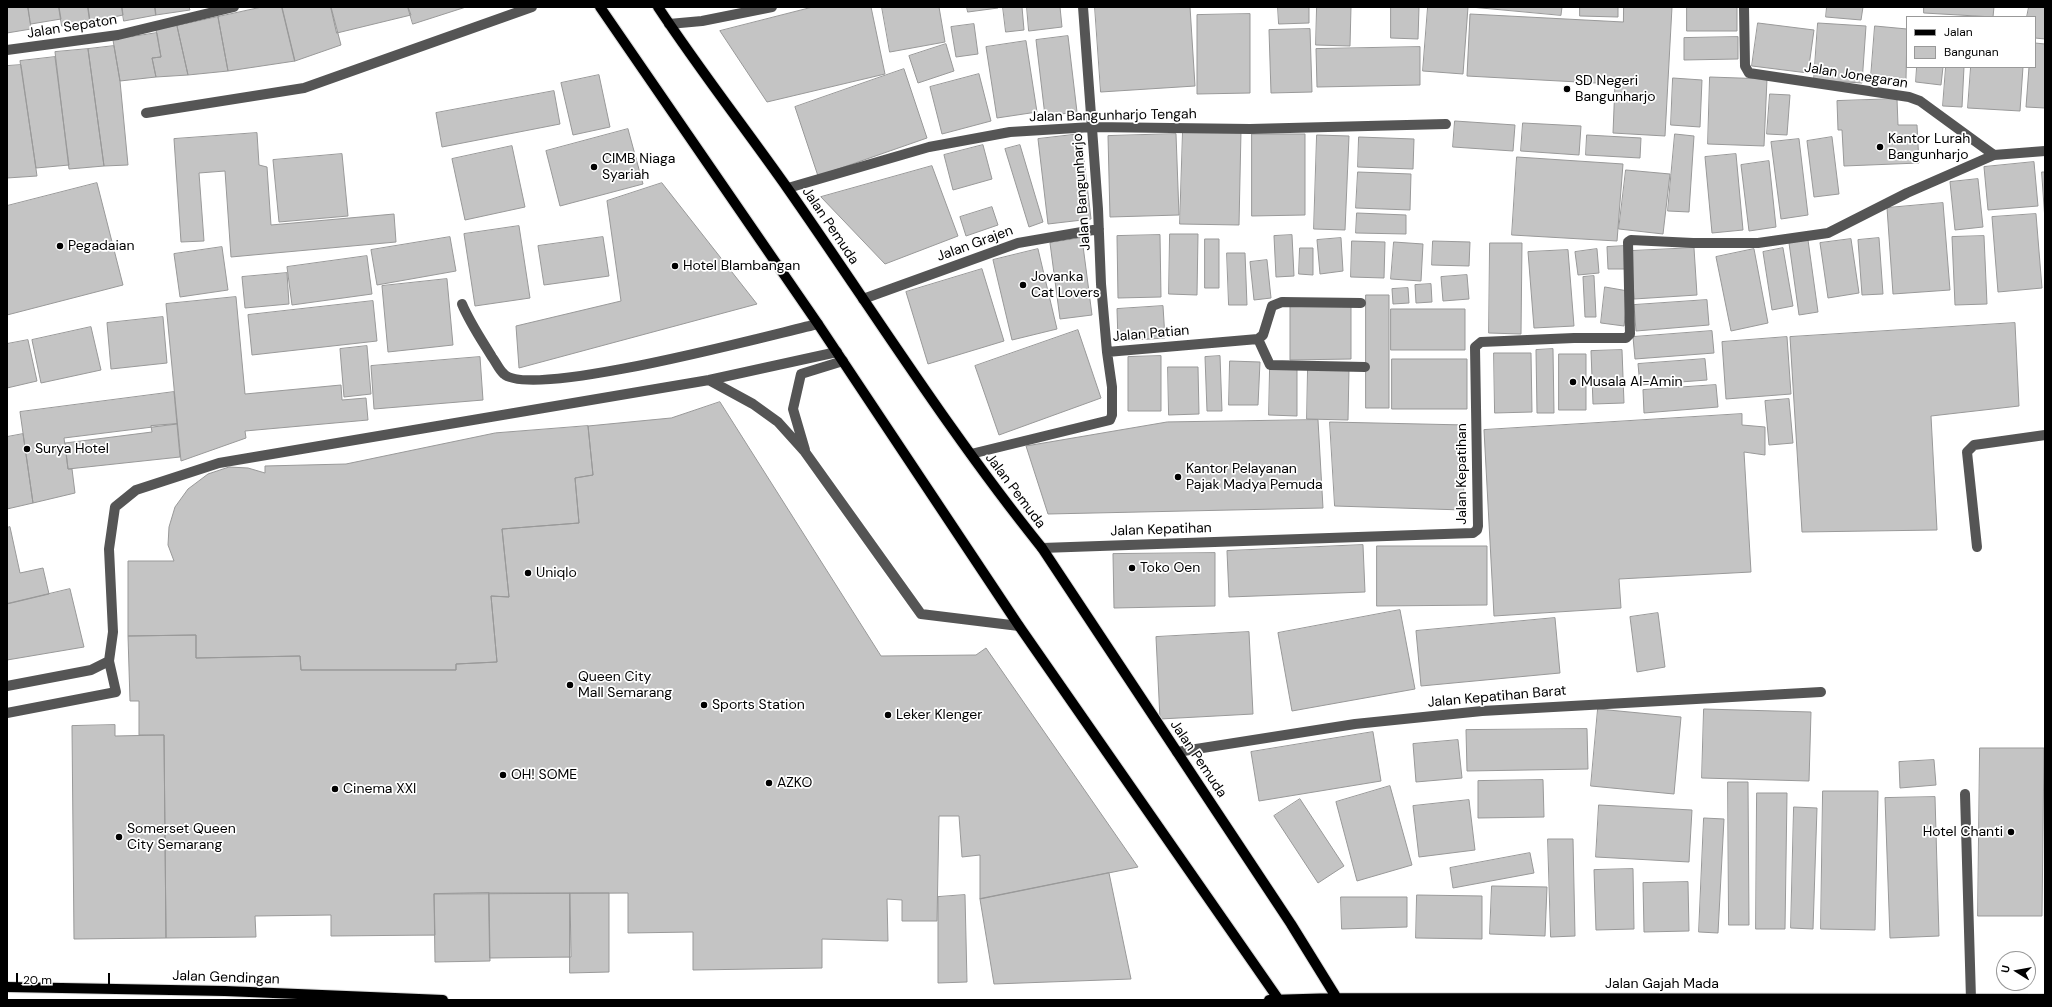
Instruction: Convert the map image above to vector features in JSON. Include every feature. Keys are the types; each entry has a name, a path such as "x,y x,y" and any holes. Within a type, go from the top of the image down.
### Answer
{"main road":[{"path":"600,7 837,352 1018,626 1275,1000"},
{"name":"Jalan Pemuda","path":"658,7 788,188 863,299 1007,505 1042,548 1291,924 1338,999"},
{"name":"Jalan Gendingan","path":"7,987 266,996 444,1000"},
{"path":"1387,1000 1402,998"},
{"name":"Jalan Gajah Mada","path":"1275,1000 1402,998 2045,999"}],"street":[{"name":"Jalan Sepaton","path":"7,50 118,35 234,7"},
{"path":"146,113 304,88 532,7"},
{"path":"669,24 702,21 772,7"},
{"name":"Jalan Bangunharjo","path":"1083,7 1100,229 1107,352"},
{"name":"Jalan Jonegaran","path":"1744,7 1746,70 1749,74 1909,97 1920,102 1994,155"},
{"name":"Jalan Bangunharjo Tengah","path":"788,188 929,147 1010,132 1092,127 1250,129 1446,124"},
{"path":"1994,155 2045,151"},
{"name":"Jalan Kepatihan","path":"1042,548 1473,533 1477,530 1478,526 1475,347 1481,342 1574,338 1626,338 1630,334 1628,242 1635,239 1693,243 1758,244 1828,233 1907,193 1994,155"},
{"name":"Jalan Grajen","path":"863,299 1018,243 1100,229"},
{"path":"1361,303 1276,303 1272,306 1263,335 1258,338 1270,365 1365,367"},
{"path":"462,304 472,328 504,375 517,381 582,376 673,358 818,324"},
{"name":"Jalan Patian","path":"971,454 1110,420 1112,415 1112,387 1107,352 1258,338"},
{"path":"7,713 116,692 109,661 113,632 109,549 115,507 136,490 219,463 709,380 837,352"},
{"path":"806,452 793,409 801,374 843,361"},
{"path":"709,380 753,404 778,422 806,452 921,614 1018,626"},
{"path":"1977,547 1968,452 1970,447 1974,445 2045,435"},
{"path":"7,686 91,670 109,661"},
{"name":"Jalan Kepatihan Barat","path":"1177,752 1355,724 1482,711 1821,692"},
{"path":"1965,794 1971,999"}],"building":[{"path":"7,7 28,7 31,29 7,33"},
{"path":"28,7 59,7 61,19 31,24"},
{"path":"59,7 88,7 90,21 62,26"},
{"path":"88,7 122,7 123,15 109,18 110,25 91,28"},
{"path":"122,7 155,7 156,15 124,21"},
{"path":"155,7 189,7 190,10 156,15"},
{"path":"262,7 282,7 295,61 228,71 218,17"},
{"path":"282,7 331,7 341,45 295,61"},
{"path":"331,7 408,7 411,15 337,33"},
{"path":"408,7 466,7 413,24"},
{"path":"813,7 871,7 885,74 767,102 720,31"},
{"path":"882,7 939,7 945,42 890,52"},
{"path":"967,7 998,7 998,8 968,12"},
{"path":"1003,7 1022,7 1024,30 1006,32"},
{"path":"1027,7 1060,7 1062,27 1029,31"},
{"path":"1095,7 1190,7 1195,86 1101,92"},
{"path":"1278,7 1309,7 1309,23 1279,24"},
{"path":"1317,7 1351,7 1350,46 1316,45"},
{"path":"1391,7 1419,7 1418,39 1391,38"},
{"path":"1428,7 1468,7 1463,74 1423,71"},
{"path":"1471,7 1562,7 1561,15"},
{"path":"1580,7 1618,7 1618,17 1580,16"},
{"path":"1624,7 1672,7 1665,136 1613,133 1615,84 1467,76 1470,14 1623,22"},
{"path":"1687,7 1737,7 1737,31 1687,31"},
{"path":"1827,7 1863,7 1861,20 1826,17"},
{"path":"1924,7 1994,7 1993,16 1924,13"},
{"path":"2029,7 2045,7 2045,39 2036,38 2036,16 2027,16"},
{"path":"1250,14 1250,93 1197,94 1197,15"},
{"path":"218,17 228,71 188,75 177,26"},
{"path":"1758,23 1814,30 1808,73 1752,66"},
{"path":"1818,23 1866,26 1862,83 1814,80"},
{"path":"974,24 978,54 956,57 951,27"},
{"path":"177,26 188,75 156,77 152,58 161,57 156,30"},
{"path":"1875,26 1906,29 1906,80 1871,77"},
{"path":"1310,29 1312,92 1271,93 1269,30"},
{"path":"157,33 161,57 152,58 156,77 120,81 113,40"},
{"path":"1068,36 1077,112 1045,116 1036,40"},
{"path":"1738,37 1738,59 1684,60 1684,38"},
{"path":"1026,41 1037,112 997,118 986,47"},
{"path":"2036,43 2045,44 2045,108 2026,107 2029,68 2036,68"},
{"path":"946,44 954,71 918,83 909,56"},
{"path":"114,46 120,81 128,165 104,166 88,49"},
{"path":"1420,47 1420,85 1317,87 1316,49"},
{"path":"88,49 104,166 69,169 55,52"},
{"path":"55,57 69,165 36,168 20,61"},
{"path":"21,65 37,176 7,178 7,66"},
{"path":"1917,68 1943,68 1941,85 1916,82"},
{"path":"1946,68 1964,68 1962,107 1943,106"},
{"path":"1971,68 2023,68 2020,111 1968,108"},
{"path":"904,69 927,138 818,176 795,107"},
{"path":"979,74 991,121 942,134 930,87"},
{"path":"599,75 610,127 573,135 561,83"},
{"path":"1710,77 1767,79 1764,146 1708,144"},
{"path":"1673,78 1702,80 1700,127 1671,125"},
{"path":"554,91 560,124 442,147 436,113"},
{"path":"1770,94 1790,95 1787,135 1767,134"},
{"name":"Kantor Lurah Bangunharjo","path":"1897,99 1898,125 1917,125 1919,163 1844,166 1842,130 1838,130 1837,101"},
{"path":"1455,121 1515,125 1513,151 1453,147"},
{"path":"1523,123 1581,126 1579,155 1521,151"},
{"name":"CIMB Niaga Syariah","path":"628,129 643,184 560,206 546,151"},
{"path":"1183,130 1241,131 1239,225 1180,224"},
{"path":"257,133 259,165 267,167 271,225 394,214 396,242 231,257 225,171 199,173 204,241 181,242 174,139"},
{"path":"1081,134 1091,219 1048,224 1038,139"},
{"path":"1176,134 1179,215 1110,217 1108,136"},
{"path":"1252,134 1305,134 1305,215 1252,216"},
{"path":"1675,134 1694,136 1689,212 1668,211"},
{"path":"1317,135 1349,136 1345,230 1314,229"},
{"path":"1587,135 1641,138 1640,158 1586,155"},
{"path":"1359,137 1414,139 1413,169 1358,167"},
{"path":"1832,137 1839,194 1814,197 1807,141"},
{"path":"1799,139 1808,215 1781,219 1771,142"},
{"path":"983,145 992,179 953,190 944,155"},
{"path":"1020,145 1043,222 1029,227 1005,149"},
{"path":"512,146 525,207 465,220 452,159"},
{"path":"342,154 348,216 279,222 273,160"},
{"path":"1736,154 1743,230 1712,233 1705,157"},
{"path":"1517,157 1623,164 1617,241 1512,235"},
{"path":"1769,161 1776,227 1749,231 1741,165"},
{"path":"2034,162 2038,206 1988,210 1984,167"},
{"path":"932,166 958,236 885,264 821,197"},
{"path":"1626,170 1670,174 1663,234 1619,229"},
{"path":"1358,172 1411,174 1410,210 1356,208"},
{"path":"2042,172 2045,172 2045,220"},
{"path":"1978,179 1983,227 1955,230 1950,182"},
{"name":"Pegadaian","path":"97,183 123,285 7,315 7,206"},
{"path":"662,183 757,304 519,368 516,326 621,301 607,201"},
{"path":"1943,203 1950,290 1893,294 1887,208"},
{"path":"992,207 998,225 966,236 960,217"},
{"path":"1357,213 1406,215 1406,234 1356,233"},
{"path":"2036,214 2042,288 1998,292 1992,217"},
{"path":"519,226 530,298 475,306 464,234"},
{"path":"1170,234 1198,234 1197,295 1169,294"},
{"path":"1160,235 1161,297 1118,298 1117,236"},
{"path":"1292,235 1294,276 1276,277 1274,236"},
{"path":"1984,236 1987,304 1955,305 1952,237"},
{"path":"450,237 456,271 377,285 371,250"},
{"path":"603,237 609,276 544,285 538,246"},
{"path":"1082,238 1092,315 1060,319 1050,243"},
{"path":"1341,238 1343,271 1320,274 1317,240"},
{"path":"1879,238 1883,294 1862,295 1858,240"},
{"path":"1205,239 1219,239 1219,288 1205,288"},
{"path":"1851,239 1859,293 1828,298 1820,243"},
{"path":"1808,240 1818,312 1799,315 1789,243"},
{"path":"1352,241 1385,242 1384,278 1351,277"},
{"path":"1433,241 1470,242 1469,266 1432,265"},
{"path":"1394,242 1423,244 1421,281 1391,279"},
{"path":"1490,243 1522,243 1521,334 1489,333"},
{"path":"1626,246 1627,269 1608,269 1607,247"},
{"path":"222,247 228,290 180,297 174,254"},
{"path":"1300,248 1313,248 1313,275 1299,274"},
{"path":"1694,248 1697,295 1634,299 1631,251"},
{"path":"1783,248 1793,306 1772,310 1763,252"},
{"name":"Jovanka Cat Lovers","path":"1038,249 1057,329 1012,340 993,260"},
{"path":"1597,249 1599,273 1578,275 1575,252"},
{"path":"1754,249 1768,323 1731,331 1716,257"},
{"path":"1568,250 1574,326 1534,328 1528,252"},
{"path":"1227,253 1245,253 1247,305 1229,305"},
{"path":"367,256 372,294 292,305 287,267"},
{"path":"1267,260 1271,298 1254,300 1250,262"},
{"path":"982,269 1004,341 928,364 906,292"},
{"path":"287,273 289,304 245,308 242,277"},
{"path":"1467,275 1469,299 1443,301 1441,277"},
{"path":"1594,276 1596,317 1585,317 1583,277"},
{"path":"447,279 453,345 388,352 382,286"},
{"path":"1431,284 1432,302 1416,303 1415,285"},
{"path":"1605,287 1628,291 1624,326 1601,323"},
{"path":"1408,288 1409,303 1393,304 1392,289"},
{"path":"1366,295 1389,295 1389,408 1366,408"},
{"path":"236,297 245,394 341,385 342,400 366,398 368,420 245,431 246,438 181,461 166,304"},
{"path":"1707,300 1709,325 1636,331 1634,305"},
{"path":"373,301 377,341 252,355 248,315"},
{"path":"1351,305 1351,359 1290,360 1290,306"},
{"path":"1163,306 1165,338 1118,341 1117,309"},
{"path":"1391,309 1465,309 1465,350 1391,350"},
{"path":"163,317 167,363 111,369 107,323"},
{"path":"2015,323 2019,406 1931,416 1937,530 1802,532 1790,337"},
{"path":"91,327 101,370 41,383 32,340"},
{"path":"1078,330 1101,398 999,435 975,366"},
{"path":"1712,331 1714,353 1635,359 1633,337"},
{"path":"1787,337 1791,394 1726,399 1722,342"},
{"path":"28,340 37,381 7,388 7,344"},
{"path":"367,346 371,394 344,397 340,349"},
{"path":"1553,349 1554,413 1537,413 1536,350"},
{"path":"1622,350 1624,403 1593,404 1591,351"},
{"path":"1494,353 1531,353 1532,412 1495,413"},
{"name":"Musala Al-Amin","path":"1559,354 1586,354 1586,410 1559,410"},
{"path":"1161,356 1161,411 1128,411 1128,357"},
{"path":"1220,356 1222,411 1207,411 1205,357"},
{"path":"480,357 483,400 374,409 371,366"},
{"path":"1392,359 1467,359 1467,409 1392,409"},
{"path":"1705,359 1707,380 1640,385 1638,364"},
{"path":"1230,361 1260,362 1258,405 1229,405"},
{"path":"1168,367 1198,367 1199,414 1169,415"},
{"path":"1308,367 1349,368 1348,420 1307,419"},
{"path":"1270,368 1297,369 1297,416 1269,415"},
{"path":"1716,385 1718,407 1644,413 1643,390"},
{"path":"174,392 177,424 64,438 68,469 72,469 75,493 33,503 20,412"},
{"path":"1789,399 1793,443 1769,445 1765,401"},
{"name":"Queen City Mall Semarang","path":"720,402 881,656 976,655 986,648 1138,867 980,899 980,855 962,857 959,816 939,816 937,921 902,921 902,900 887,899 888,941 822,939 822,968 693,970 693,932 628,933 628,893 434,894 435,935 331,936 331,915 255,916 256,937 166,938 164,735 139,735 139,701 130,701 128,636 196,635 196,658 300,656 301,670 456,670 456,664 497,662 491,596 509,597 502,529 579,523 575,478 593,475 588,426 671,418"},
{"path":"1742,414 1742,425 1765,427 1765,455 1744,452 1751,572 1619,579 1621,608 1494,616 1484,430"},
{"name":"Kantor Pelayanan Pajak Madya Pemuda","path":"1318,420 1323,508 1048,514 1026,446 1167,422"},
{"path":"1330,422 1466,425 1463,510 1335,506"},
{"path":"177,424 180,457 68,469 65,443 152,432 151,426"},
{"path":"588,426 593,475 575,478 579,523 502,529 509,597 491,596 497,662 456,664 456,670 301,670 300,656 196,658 196,635 128,636 128,561 174,561 168,545 169,527 175,507 188,489 208,474 229,467 248,468 265,473 265,466 346,464 495,433"},
{"path":"23,434 33,503 7,509 7,437"},
{"path":"10,527 20,573 43,568 49,594 7,604 7,528"},
{"path":"1363,545 1365,592 1229,597 1227,551"},
{"path":"1377,546 1487,546 1487,605 1377,606"},
{"path":"1215,553 1215,606 1114,608 1113,554"},
{"path":"70,589 84,647 7,660 7,604"},
{"path":"1400,610 1415,689 1292,711 1278,633"},
{"path":"1658,613 1665,667 1637,672 1630,617"},
{"path":"1555,618 1560,673 1421,686 1416,631"},
{"path":"1249,632 1253,714 1160,719 1156,637"},
{"path":"1598,709 1681,717 1674,794 1591,786"},
{"path":"1704,709 1811,712 1809,781 1702,778"},
{"name":"Somerset Queen City Semarang","path":"115,725 115,736 164,735 166,938 74,939 72,726"},
{"path":"1587,729 1588,769 1467,771 1466,730"},
{"path":"1373,732 1381,781 1259,801 1251,752"},
{"path":"1458,740 1462,778 1416,782 1413,744"},
{"name":"Hotel Chanti","path":"1980,748 2044,748 2042,916 1978,916"},
{"path":"1934,760 1936,785 1900,788 1899,762"},
{"path":"1543,780 1544,817 1478,818 1478,781"},
{"path":"1728,782 1748,782 1749,925 1729,925"},
{"path":"1390,786 1412,865 1357,881 1336,802"},
{"path":"1823,791 1878,791 1875,930 1821,929"},
{"path":"1757,793 1787,793 1785,929 1756,929"},
{"path":"1935,797 1939,936 1890,938 1885,798"},
{"path":"1300,799 1344,866 1318,883 1274,816"},
{"path":"1469,800 1475,850 1419,857 1413,806"},
{"path":"1599,805 1692,810 1689,862 1596,857"},
{"path":"1794,807 1817,808 1813,929 1791,928"},
{"path":"1704,818 1724,819 1718,933 1699,932"},
{"path":"1548,839 1573,839 1575,936 1551,937"},
{"path":"1530,853 1534,873 1453,888 1450,868"},
{"path":"1633,869 1634,929 1596,930 1594,870"},
{"path":"1109,873 1131,979 994,984 980,899"},
{"path":"1688,882 1689,931 1644,932 1643,883"},
{"path":"1492,886 1547,887 1545,936 1490,934"},
{"path":"489,893 570,893 571,957 490,958"},
{"path":"489,893 490,961 435,962 434,894"},
{"path":"570,893 609,893 609,972 570,973"},
{"path":"965,895 967,982 938,983 938,897"},
{"path":"1417,895 1482,896 1482,939 1416,938"},
{"path":"1341,897 1407,897 1407,927 1342,929"}],"place":[{"name":"SD Negeri Bangunharjo","path":"1567,89"},
{"name":"Kantor Lurah Bangunharjo","path":"1880,147"},
{"name":"CIMB Niaga Syariah","path":"594,167"},
{"name":"Pegadaian","path":"60,246"},
{"name":"Hotel Blambangan","path":"675,266"},
{"name":"Jovanka Cat Lovers","path":"1023,285"},
{"name":"Musala Al-Amin","path":"1573,382"},
{"name":"Surya Hotel","path":"27,449"},
{"name":"Kantor Pelayanan Pajak Madya Pemuda","path":"1178,477"},
{"name":"Toko Oen","path":"1132,568"},
{"name":"Uniqlo","path":"528,573"},
{"name":"Queen City Mall Semarang","path":"570,685"},
{"name":"Sports Station","path":"704,705"},
{"name":"Leker Klenger","path":"888,715"},
{"name":"OH! SOME","path":"503,775"},
{"name":"AZKO","path":"769,783"},
{"name":"Cinema XXI","path":"335,789"},
{"name":"Hotel Chanti","path":"2011,832"},
{"name":"Somerset Queen City Semarang","path":"119,837"}]}
